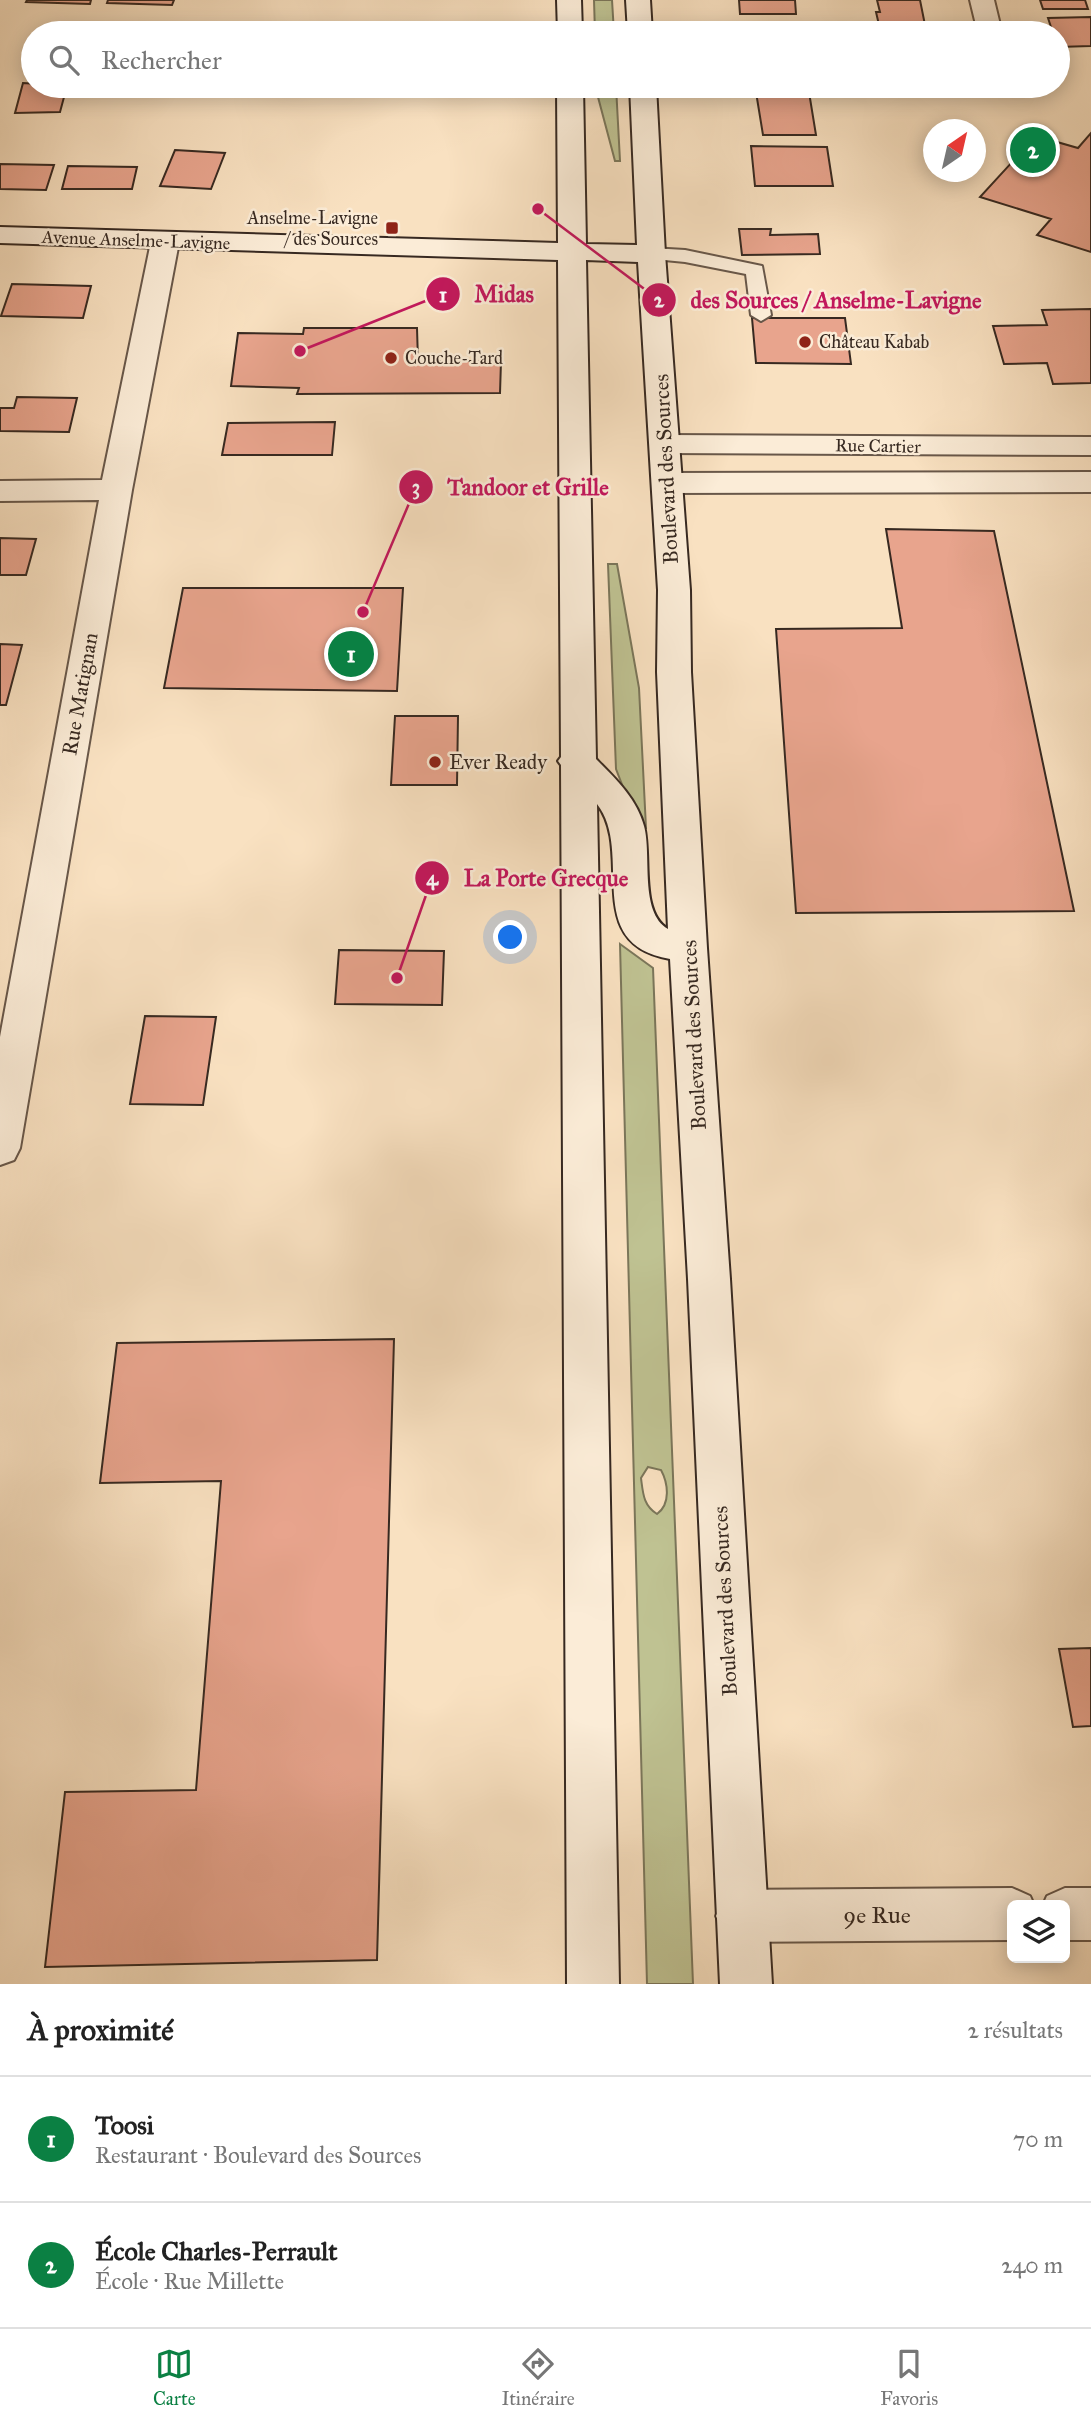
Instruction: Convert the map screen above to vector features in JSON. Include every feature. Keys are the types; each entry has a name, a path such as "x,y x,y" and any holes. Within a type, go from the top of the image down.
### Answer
{"main road":[{"path":"569,0 570,21"},
{"path":"638,0 639,21"},
{"path":"982,0 987,21"},
{"path":"570,98 576,761 593,1984"},
{"name":"Boulevard des Sources","path":"644,98 651,254 666,444 688,948 746,1984"},
{"name":"Avenue Anselme-Lavigne","path":"0,235 164,242 651,254"},
{"name":"Rue Matignan","path":"0,1148 116,490 164,242"},
{"name":"Rue Cartier","path":"666,444 1091,446"},
{"name":"Rue Cartier","path":"668,483 1091,482"},
{"path":"0,491 116,490"},
{"path":"576,761 608,794 626,827 629,884 634,916 639,926 645,933 670,946 688,948"},
{"name":"9e Rue","path":"742,1916 1007,1914"},
{"path":"1070,1914 1091,1914"}],"lane":[{"path":"651,254 685,256 755,270 761,315"}],"green space":[{"path":"594,0 612,0 613,21 595,21"},
{"path":"598,98 617,98 620,161 615,161"},
{"path":"608,564 617,564 639,688 646,828 639,828 616,769"},
{"path":"620,944 653,968 693,1984 647,1984","holes":["648,1467 661,1470 667,1493 665,1505 657,1514 646,1503 641,1478"]}],"building":[{"path":"91,0 90,4 26,2"},
{"path":"108,0 174,0 172,5 107,3"},
{"path":"739,0 795,0 796,14 740,14"},
{"path":"877,0 920,0 924,21 878,21 876,12 880,12"},
{"path":"1040,0 1085,0 1088,9 1043,9"},
{"path":"1091,17 1091,46 1070,47 1070,21 1049,21 1048,18"},
{"path":"21,90 21,98 64,98 60,112 15,113"},
{"path":"757,98 810,98 816,135 763,135"},
{"path":"1091,133 1091,252 1037,235 1051,219 980,197 1036,136 1078,148"},
{"path":"751,146 827,147 833,186 755,186"},
{"path":"175,150 225,153 211,189 160,186"},
{"path":"0,164 54,165 46,190 0,189"},
{"path":"68,166 137,167 132,189 62,189"},
{"path":"739,229 771,229 770,235 818,234 820,254 742,255"},
{"path":"12,284 91,286 83,318 1,316"},
{"path":"1091,309 1091,383 1053,384 1047,363 1004,364 993,326 1047,325 1042,310"},
{"path":"752,318 845,318 851,364 756,363"},
{"path":"304,328 417,328 418,361 501,361 500,393 297,394 299,388 231,386 238,333 303,334"},
{"path":"17,397 77,398 69,432 0,431 0,408 14,408"},
{"path":"335,422 332,455 222,455 228,423"},
{"path":"886,529 994,531 1074,911 796,913 776,629 902,628"},
{"path":"0,538 36,539 26,575 0,575"},
{"path":"183,588 403,588 397,691 164,688"},
{"path":"0,644 22,645 6,705 0,705"},
{"path":"395,716 458,716 457,785 391,785"},
{"path":"339,950 444,951 442,1005 335,1004"},
{"path":"145,1016 216,1017 203,1105 130,1104"},
{"path":"394,1339 377,1960 45,1967 65,1792 196,1790 221,1481 100,1483 117,1343"},
{"path":"1091,1648 1091,1726 1073,1727 1059,1649"}],"place":[{"name":"École Charles-Perrault","path":"1033,150"},
{"name":"des Sources / Anselme-Lavigne","path":"538,209"},
{"name":"Anselme-Lavigne / des Sources","path":"392,228"},
{"name":"Château Kabab","path":"805,342"},
{"name":"Midas","path":"300,351"},
{"name":"Couche-Tard","path":"391,358"},
{"name":"Tandoor et Grille","path":"363,612"},
{"name":"Toosi","path":"351,654"},
{"name":"Ever Ready","path":"435,762"},
{"name":"La Porte Grecque","path":"397,978"}]}
